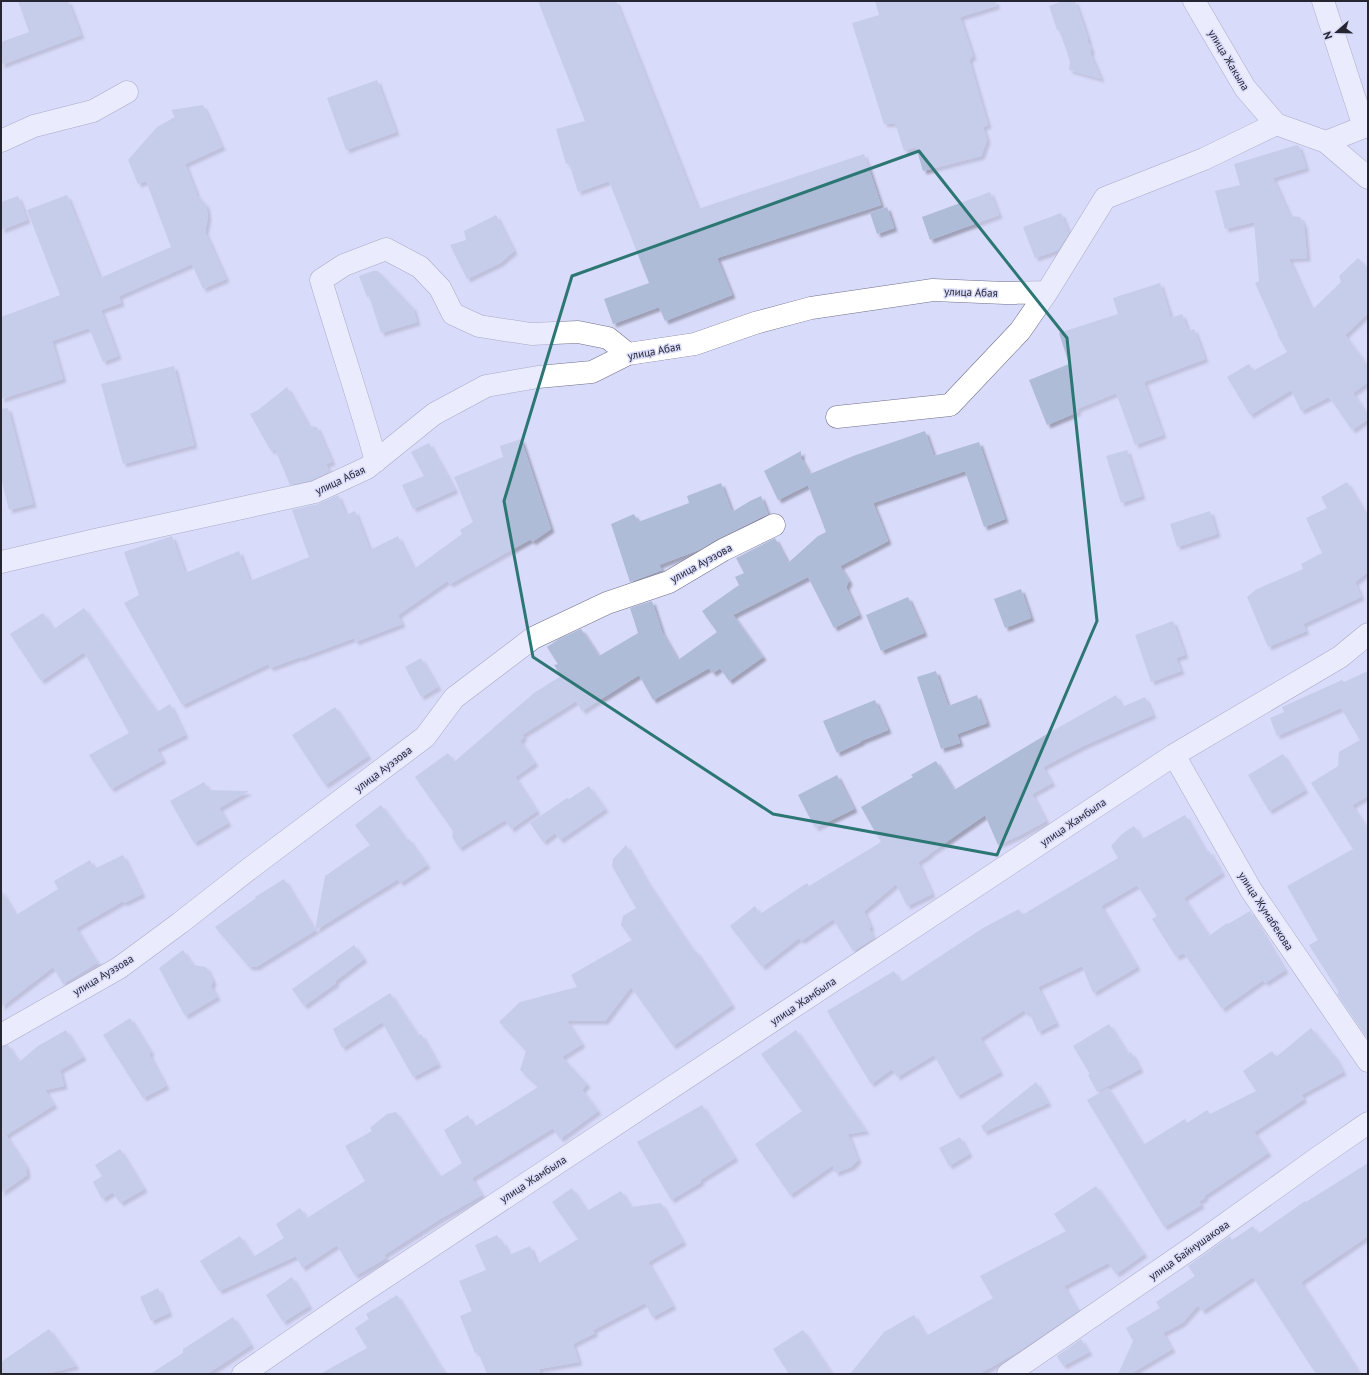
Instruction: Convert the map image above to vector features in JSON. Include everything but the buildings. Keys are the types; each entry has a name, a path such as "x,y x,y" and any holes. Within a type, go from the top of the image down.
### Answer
{"street":[{"name":"улица Жакыла","path":"1194,1 1245,88 1276,124 1326,142 1368,178"},
{"path":"1323,1 1366,125 1326,142"},
{"path":"1,141 34,126 92,111 127,92"},
{"path":"837,417 950,405 1020,331 1047,292 1105,198 1204,159 1276,124"},
{"path":"376,461 360,401 342,352 321,280 344,264 386,249 420,267 440,288 453,314 479,326 531,334 578,332 608,338 628,354"},
{"name":"улица Абая","path":"1,562 102,538 315,492 367,468 434,414 486,386 538,377 592,372 628,354 695,344 755,323 811,308 933,290 1005,293 1047,292"},
{"name":"улица Ауэзова","path":"1,1035 119,968 180,923 253,866 425,737 454,698 533,638 607,603 669,582 723,550 774,525"},
{"name":"улица Жамбыла","path":"243,1374 352,1299 1174,755 1340,657 1368,634"},
{"name":"улица Жумабекова","path":"1174,755 1250,890 1368,1061"},
{"name":"улица Байнушакова","path":"1008,1374 1196,1245 1316,1158 1368,1123"}],"highlighted area":[{"path":"919,151 1067,338 1097,621 997,855 773,814 533,657 504,501 572,276"}]}
